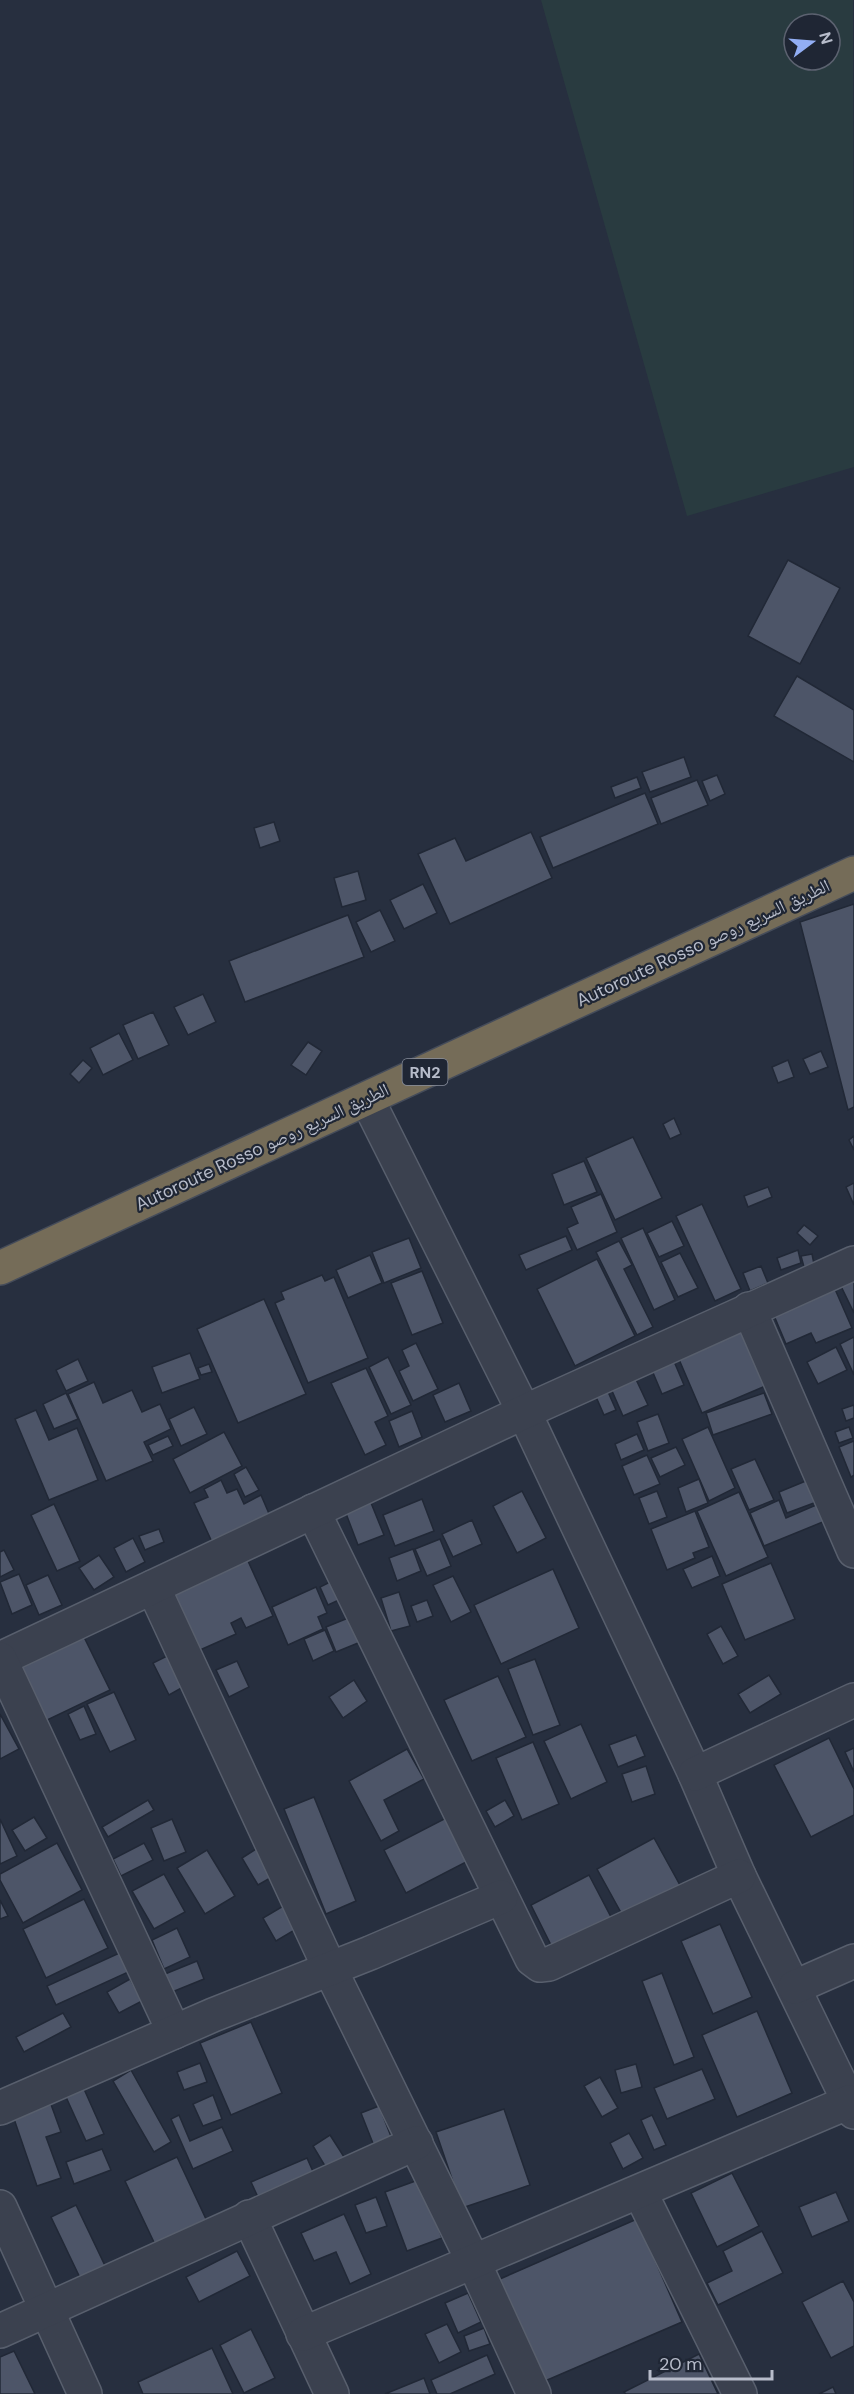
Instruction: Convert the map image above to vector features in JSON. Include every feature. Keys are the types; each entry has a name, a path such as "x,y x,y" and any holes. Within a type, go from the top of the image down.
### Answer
{"highway":[{"name":"Autoroute Rosso الطريق السريع روصو","path":"0,1268 853,873"}],"street":[{"path":"303,2334 640,2192 852,2107 739,1876 695,1774 524,1412 367,1099"},
{"path":"174,2032 0,1659 524,1412 854,1263"},
{"path":"749,1309 854,1551"},
{"path":"313,1511 532,1959 540,1965 549,1964 739,1876"},
{"path":"153,1587 330,1969 474,2263 534,2394"},
{"path":"695,1774 854,1700"},
{"path":"0,2108 174,2032 501,1897"},
{"path":"795,1987 854,1961"},
{"path":"0,2331 416,2143"},
{"path":"640,2192 740,2394"},
{"path":"0,2207 86,2394"},
{"path":"249,2217 332,2394"}],"shaded area":[{"path":"541,0 853,0 854,467 687,516"}],"building":[{"path":"788,560 840,588 800,664 748,636"},
{"path":"797,676 854,710 854,762 774,716"},
{"path":"684,757 691,777 650,792 642,772"},
{"path":"717,775 725,794 710,801 702,781"},
{"path":"637,777 641,788 615,798 611,787"},
{"path":"697,780 708,805 661,824 651,798"},
{"path":"645,793 658,824 553,868 540,837"},
{"path":"274,822 280,841 260,848 254,828"},
{"path":"531,832 552,878 450,924 418,854 455,838 466,861"},
{"path":"358,871 366,900 342,907 334,878"},
{"path":"423,884 437,913 404,929 390,900"},
{"path":"854,904 854,1107 848,1110 800,922"},
{"path":"380,910 395,941 371,952 356,922"},
{"path":"348,915 364,957 245,1002 229,961"},
{"path":"203,994 216,1022 188,1035 174,1007"},
{"path":"153,1012 169,1045 138,1059 123,1025"},
{"path":"119,1033 133,1060 103,1075 90,1048"},
{"path":"308,1042 322,1051 306,1075 291,1065"},
{"path":"821,1051 828,1067 810,1074 803,1059"},
{"path":"83,1060 92,1068 79,1083 70,1074"},
{"path":"788,1060 794,1077 778,1083 772,1067"},
{"path":"674,1118 681,1134 670,1139 663,1124"},
{"path":"854,1136 854,1150 849,1140"},
{"path":"633,1137 662,1198 615,1220 586,1158"},
{"path":"584,1161 597,1192 564,1205 552,1174"},
{"path":"854,1183 854,1205 846,1187"},
{"path":"768,1187 772,1197 748,1207 744,1196"},
{"path":"601,1194 617,1232 577,1250 567,1228 578,1223 571,1207"},
{"path":"702,1204 741,1289 715,1301 676,1216"},
{"path":"672,1221 684,1246 659,1257 647,1233"},
{"path":"804,1225 818,1236 810,1245 797,1233"},
{"path":"643,1228 675,1300 654,1310 621,1238"},
{"path":"566,1236 572,1250 526,1270 519,1255"},
{"path":"409,1238 421,1268 384,1283 372,1252"},
{"path":"619,1241 632,1265 624,1269 653,1327 637,1335 596,1252"},
{"path":"798,1250 801,1263 781,1270 777,1258"},
{"path":"680,1253 698,1288 678,1297 661,1262"},
{"path":"812,1254 814,1264 804,1267 801,1256"},
{"path":"370,1255 382,1283 348,1298 336,1270"},
{"path":"597,1259 635,1336 575,1366 537,1289"},
{"path":"761,1266 768,1283 750,1291 743,1273"},
{"path":"854,1270 854,1313 837,1278"},
{"path":"422,1271 443,1323 412,1335 391,1283"},
{"path":"322,1275 325,1281 334,1277 368,1358 308,1383 275,1303 284,1299 281,1292"},
{"path":"831,1280 852,1328 816,1343 811,1333 786,1344 770,1306"},
{"path":"264,1299 306,1394 238,1423 197,1329"},
{"path":"747,1318 775,1382 702,1413 678,1357"},
{"path":"854,1337 854,1375 840,1344"},
{"path":"416,1343 438,1389 413,1401 399,1371 409,1366 402,1350"},
{"path":"836,1347 847,1370 818,1384 807,1362"},
{"path":"190,1353 200,1379 162,1393 152,1367"},
{"path":"388,1357 411,1405 391,1414 369,1367"},
{"path":"78,1359 88,1381 66,1391 56,1370"},
{"path":"673,1359 684,1385 662,1394 651,1368"},
{"path":"209,1364 212,1372 201,1375 198,1368"},
{"path":"366,1368 388,1416 375,1422 386,1445 365,1455 331,1383"},
{"path":"633,1373 648,1405 623,1416 609,1384"},
{"path":"94,1382 103,1403 132,1390 142,1412 160,1404 171,1429 144,1442 153,1461 106,1481 68,1394"},
{"path":"459,1383 471,1411 445,1422 433,1395"},
{"path":"605,1385 616,1410 604,1415 593,1390"},
{"path":"66,1393 78,1419 54,1429 43,1404"},
{"path":"764,1393 772,1414 713,1435 706,1413"},
{"path":"854,1405 854,1418 846,1421 842,1409"},
{"path":"194,1407 207,1434 181,1446 169,1419"},
{"path":"36,1410 49,1440 77,1428 98,1480 49,1500 15,1419"},
{"path":"412,1411 422,1437 399,1447 389,1421"},
{"path":"658,1414 669,1443 648,1451 637,1422"},
{"path":"708,1427 735,1488 709,1501 682,1439"},
{"path":"849,1427 853,1438 839,1443 835,1432"},
{"path":"224,1432 242,1466 190,1493 173,1459"},
{"path":"637,1434 644,1450 621,1460 615,1444"},
{"path":"168,1436 173,1446 153,1455 148,1445"},
{"path":"854,1441 854,1475 851,1477 839,1447"},
{"path":"676,1447 685,1465 660,1477 651,1458"},
{"path":"647,1455 660,1484 634,1495 622,1466"},
{"path":"755,1459 774,1500 749,1510 731,1469"},
{"path":"246,1467 259,1490 245,1497 234,1474"},
{"path":"813,1478 822,1500 787,1513 779,1492"},
{"path":"699,1479 708,1503 686,1512 678,1488"},
{"path":"221,1480 227,1493 237,1489 244,1504 261,1495 270,1516 212,1542 194,1503 208,1497 204,1489"},
{"path":"522,1491 546,1538 517,1553 493,1506"},
{"path":"657,1491 667,1517 649,1524 639,1498"},
{"path":"739,1492 768,1557 726,1576 697,1511"},
{"path":"367,1493 384,1535 358,1545 342,1503"},
{"path":"422,1499 434,1531 395,1546 383,1515"},
{"path":"779,1500 786,1518 823,1502 830,1519 764,1546 750,1513"},
{"path":"54,1504 80,1561 57,1571 31,1515"},
{"path":"695,1511 709,1547 693,1553 695,1558 667,1570 651,1529"},
{"path":"472,1520 482,1544 453,1557 442,1534"},
{"path":"159,1529 164,1542 145,1550 139,1536"},
{"path":"133,1538 145,1562 126,1572 114,1548"},
{"path":"440,1539 451,1566 427,1576 415,1549"},
{"path":"413,1549 421,1571 397,1581 389,1558"},
{"path":"4,1550 14,1570 0,1577 0,1552"},
{"path":"243,1550 273,1616 246,1628 241,1618 231,1623 236,1634 200,1650 170,1584"},
{"path":"99,1555 114,1577 94,1590 79,1568"},
{"path":"712,1556 720,1576 692,1588 683,1569"},
{"path":"771,1563 795,1619 745,1640 722,1584"},
{"path":"553,1569 579,1628 501,1664 474,1605"},
{"path":"19,1574 32,1605 12,1614 0,1582"},
{"path":"48,1575 62,1605 39,1615 26,1585"},
{"path":"453,1576 471,1612 451,1622 433,1585"},
{"path":"330,1582 339,1600 328,1605 320,1587"},
{"path":"316,1587 327,1613 318,1617 323,1629 288,1645 272,1607"},
{"path":"399,1592 410,1626 391,1631 381,1598"},
{"path":"427,1600 433,1616 417,1622 411,1606"},
{"path":"353,1616 363,1641 336,1652 326,1627"},
{"path":"721,1626 738,1656 723,1664 707,1634"},
{"path":"80,1629 110,1690 43,1722 14,1661"},
{"path":"325,1630 334,1651 313,1661 304,1639"},
{"path":"169,1655 185,1686 169,1695 153,1663"},
{"path":"535,1659 560,1725 533,1735 508,1669"},
{"path":"237,1661 249,1687 229,1697 216,1670"},
{"path":"769,1675 781,1694 750,1713 738,1694"},
{"path":"498,1676 526,1737 472,1761 444,1700"},
{"path":"354,1680 367,1701 343,1718 329,1697"},
{"path":"114,1692 136,1740 110,1752 87,1704"},
{"path":"84,1706 96,1734 80,1740 68,1714"},
{"path":"0,1714 19,1749 0,1759"},
{"path":"581,1724 607,1782 571,1799 544,1741"},
{"path":"636,1735 645,1756 618,1767 609,1745"},
{"path":"829,1738 854,1789 854,1815 811,1837 774,1765"},
{"path":"533,1742 559,1804 522,1820 496,1758"},
{"path":"854,1748 854,1772 845,1752"},
{"path":"407,1749 424,1779 384,1800 399,1831 381,1841 349,1781"},
{"path":"646,1766 655,1794 632,1802 622,1774"},
{"path":"314,1797 356,1901 326,1914 284,1809"},
{"path":"148,1800 154,1810 108,1837 102,1827"},
{"path":"505,1800 514,1816 495,1827 486,1811"},
{"path":"34,1817 47,1838 25,1851 12,1830"},
{"path":"448,1817 470,1860 406,1893 384,1850"},
{"path":"0,1819 17,1856 0,1864"},
{"path":"172,1819 186,1852 164,1861 151,1828"},
{"path":"654,1838 681,1887 624,1918 597,1869"},
{"path":"57,1843 82,1890 23,1923 0,1880 0,1874"},
{"path":"144,1843 153,1860 121,1876 113,1859"},
{"path":"256,1849 272,1877 258,1885 242,1858"},
{"path":"207,1850 235,1896 205,1914 177,1868"},
{"path":"164,1874 185,1912 154,1929 132,1891"},
{"path":"589,1875 612,1919 553,1949 531,1905"},
{"path":"84,1899 108,1948 46,1978 23,1929"},
{"path":"0,1900 8,1916 0,1919"},
{"path":"285,1905 298,1928 276,1941 263,1918"},
{"path":"720,1924 752,1997 713,2014 681,1941"},
{"path":"177,1928 190,1957 164,1969 152,1940"},
{"path":"126,1950 135,1969 56,2005 47,1986"},
{"path":"197,1961 204,1979 172,1992 165,1974"},
{"path":"662,1973 694,2057 674,2065 642,1981"},
{"path":"130,1979 142,2001 119,2013 107,1992"},
{"path":"757,2011 792,2093 737,2117 702,2035"},
{"path":"63,2013 71,2027 24,2052 16,2037"},
{"path":"251,2022 282,2093 231,2115 200,2043"},
{"path":"200,2063 207,2082 184,2090 177,2072"},
{"path":"636,2064 642,2087 621,2093 615,2070"},
{"path":"702,2069 715,2099 667,2119 654,2088"},
{"path":"131,2070 171,2142 154,2152 113,2081"},
{"path":"600,2077 618,2108 602,2117 584,2086"},
{"path":"84,2089 104,2134 86,2141 66,2097"},
{"path":"213,2095 222,2119 203,2126 193,2104"},
{"path":"49,2099 61,2132 46,2137 61,2178 37,2186 12,2113"},
{"path":"379,2106 394,2144 376,2151 361,2113"},
{"path":"504,2109 530,2185 462,2208 436,2132"},
{"path":"179,2115 190,2141 222,2127 233,2151 193,2169 171,2119"},
{"path":"652,2115 666,2145 654,2150 641,2120"},
{"path":"629,2133 643,2158 623,2169 610,2143"},
{"path":"330,2135 346,2160 328,2171 313,2146"},
{"path":"102,2149 111,2170 74,2184 66,2162"},
{"path":"177,2157 212,2232 161,2257 125,2181"},
{"path":"307,2158 318,2183 263,2208 251,2182"},
{"path":"732,2173 759,2226 717,2247 691,2193"},
{"path":"421,2179 442,2238 407,2251 385,2192"},
{"path":"836,2192 849,2221 812,2237 799,2207"},
{"path":"376,2197 387,2226 366,2233 355,2205"},
{"path":"76,2205 108,2272 83,2284 51,2217"},
{"path":"344,2214 371,2274 350,2284 336,2252 314,2261 301,2233"},
{"path":"637,2219 682,2322 538,2384 493,2282"},
{"path":"762,2231 783,2273 718,2305 707,2283 732,2271 723,2251"},
{"path":"237,2251 250,2276 199,2302 186,2277"},
{"path":"843,2281 854,2302 854,2346 831,2358 802,2302"},
{"path":"468,2293 481,2322 458,2333 445,2303"},
{"path":"447,2324 461,2352 439,2363 425,2334"},
{"path":"484,2328 490,2344 469,2351 464,2336"},
{"path":"251,2329 275,2378 244,2393 220,2345"},
{"path":"212,2348 233,2394 143,2394 138,2382"},
{"path":"14,2351 35,2394 0,2394 0,2357"},
{"path":"699,2354 718,2394 626,2394 624,2392"},
{"path":"487,2355 495,2374 450,2394 437,2394 431,2380"},
{"path":"424,2378 430,2394 385,2394"},
{"path":"833,2387 836,2394 819,2394"}]}
